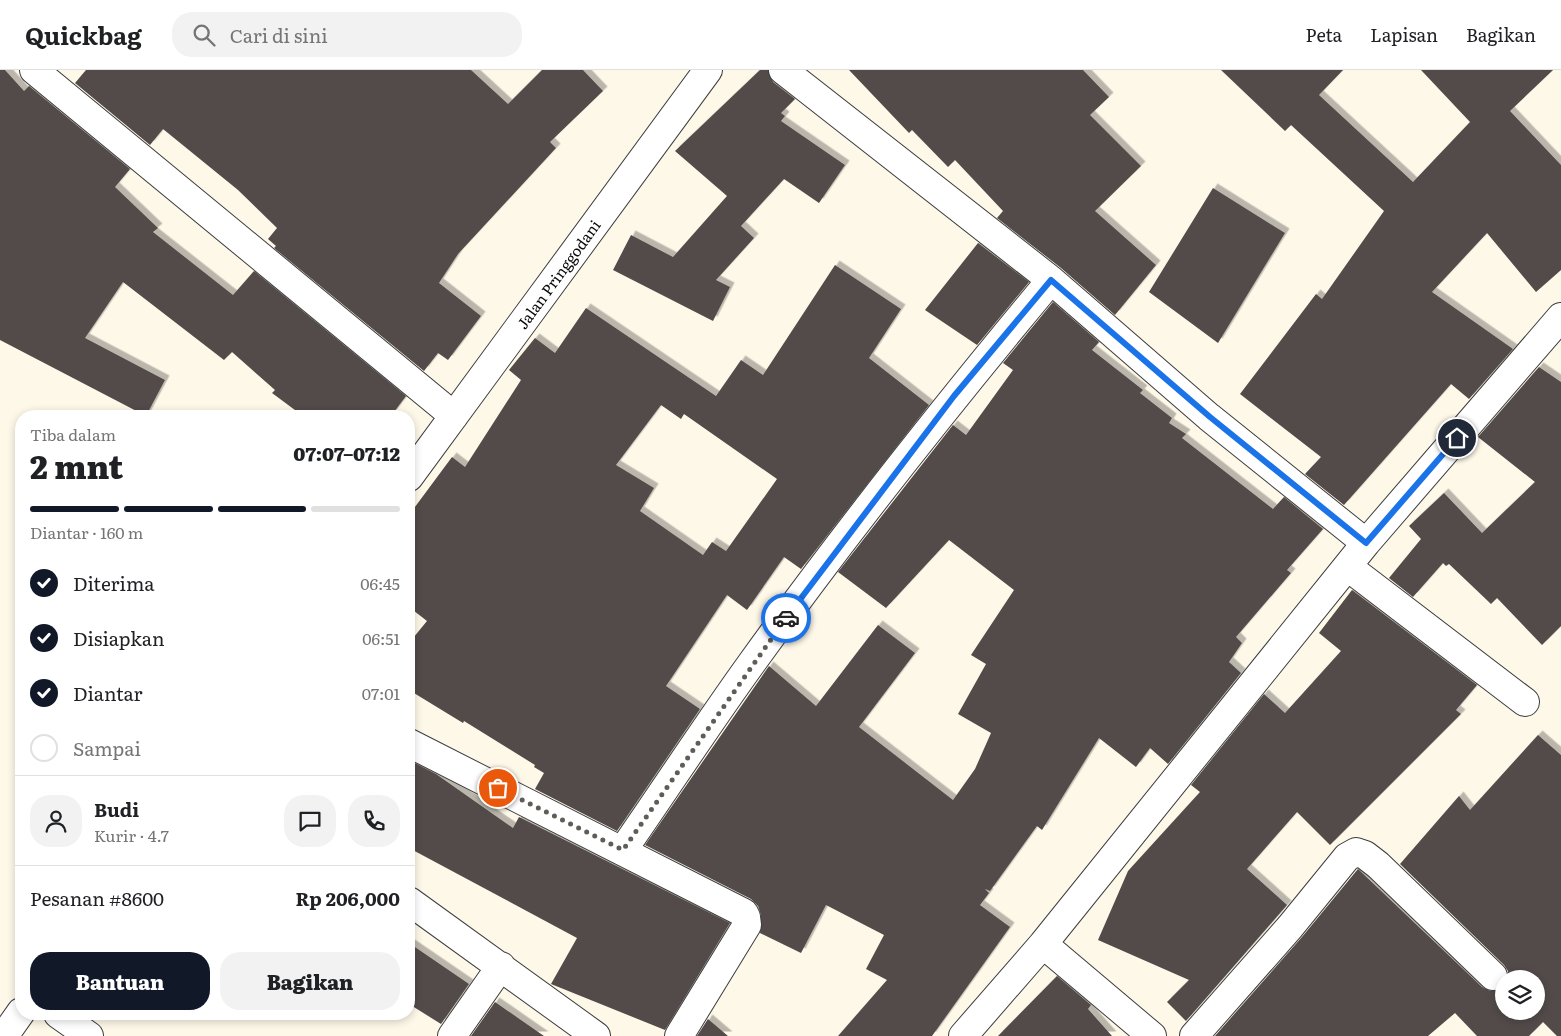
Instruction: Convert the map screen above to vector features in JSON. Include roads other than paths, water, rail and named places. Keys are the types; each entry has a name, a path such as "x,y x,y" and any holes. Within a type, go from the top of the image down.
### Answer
{"street":[{"path":"34,70 454,416"},
{"name":"Jalan Pringgodani","path":"415,469 708,70"},
{"path":"783,70 1051,280 1210,417 1366,543"},
{"path":"623,850 751,664 867,508 954,396 1051,280"},
{"path":"963,1036 1043,944 1366,543 1561,317"},
{"path":"1348,567 1524,702"},
{"path":"415,746 744,913 747,925 679,1036"},
{"path":"1194,1036 1290,927 1347,857 1356,852 1365,855 1378,865 1493,976"},
{"path":"415,905 596,1036"},
{"path":"1043,944 1152,1036"},
{"path":"452,1036 501,966"},
{"path":"4,1036 15,1020"},
{"path":"66,1020 89,1036"}]}
